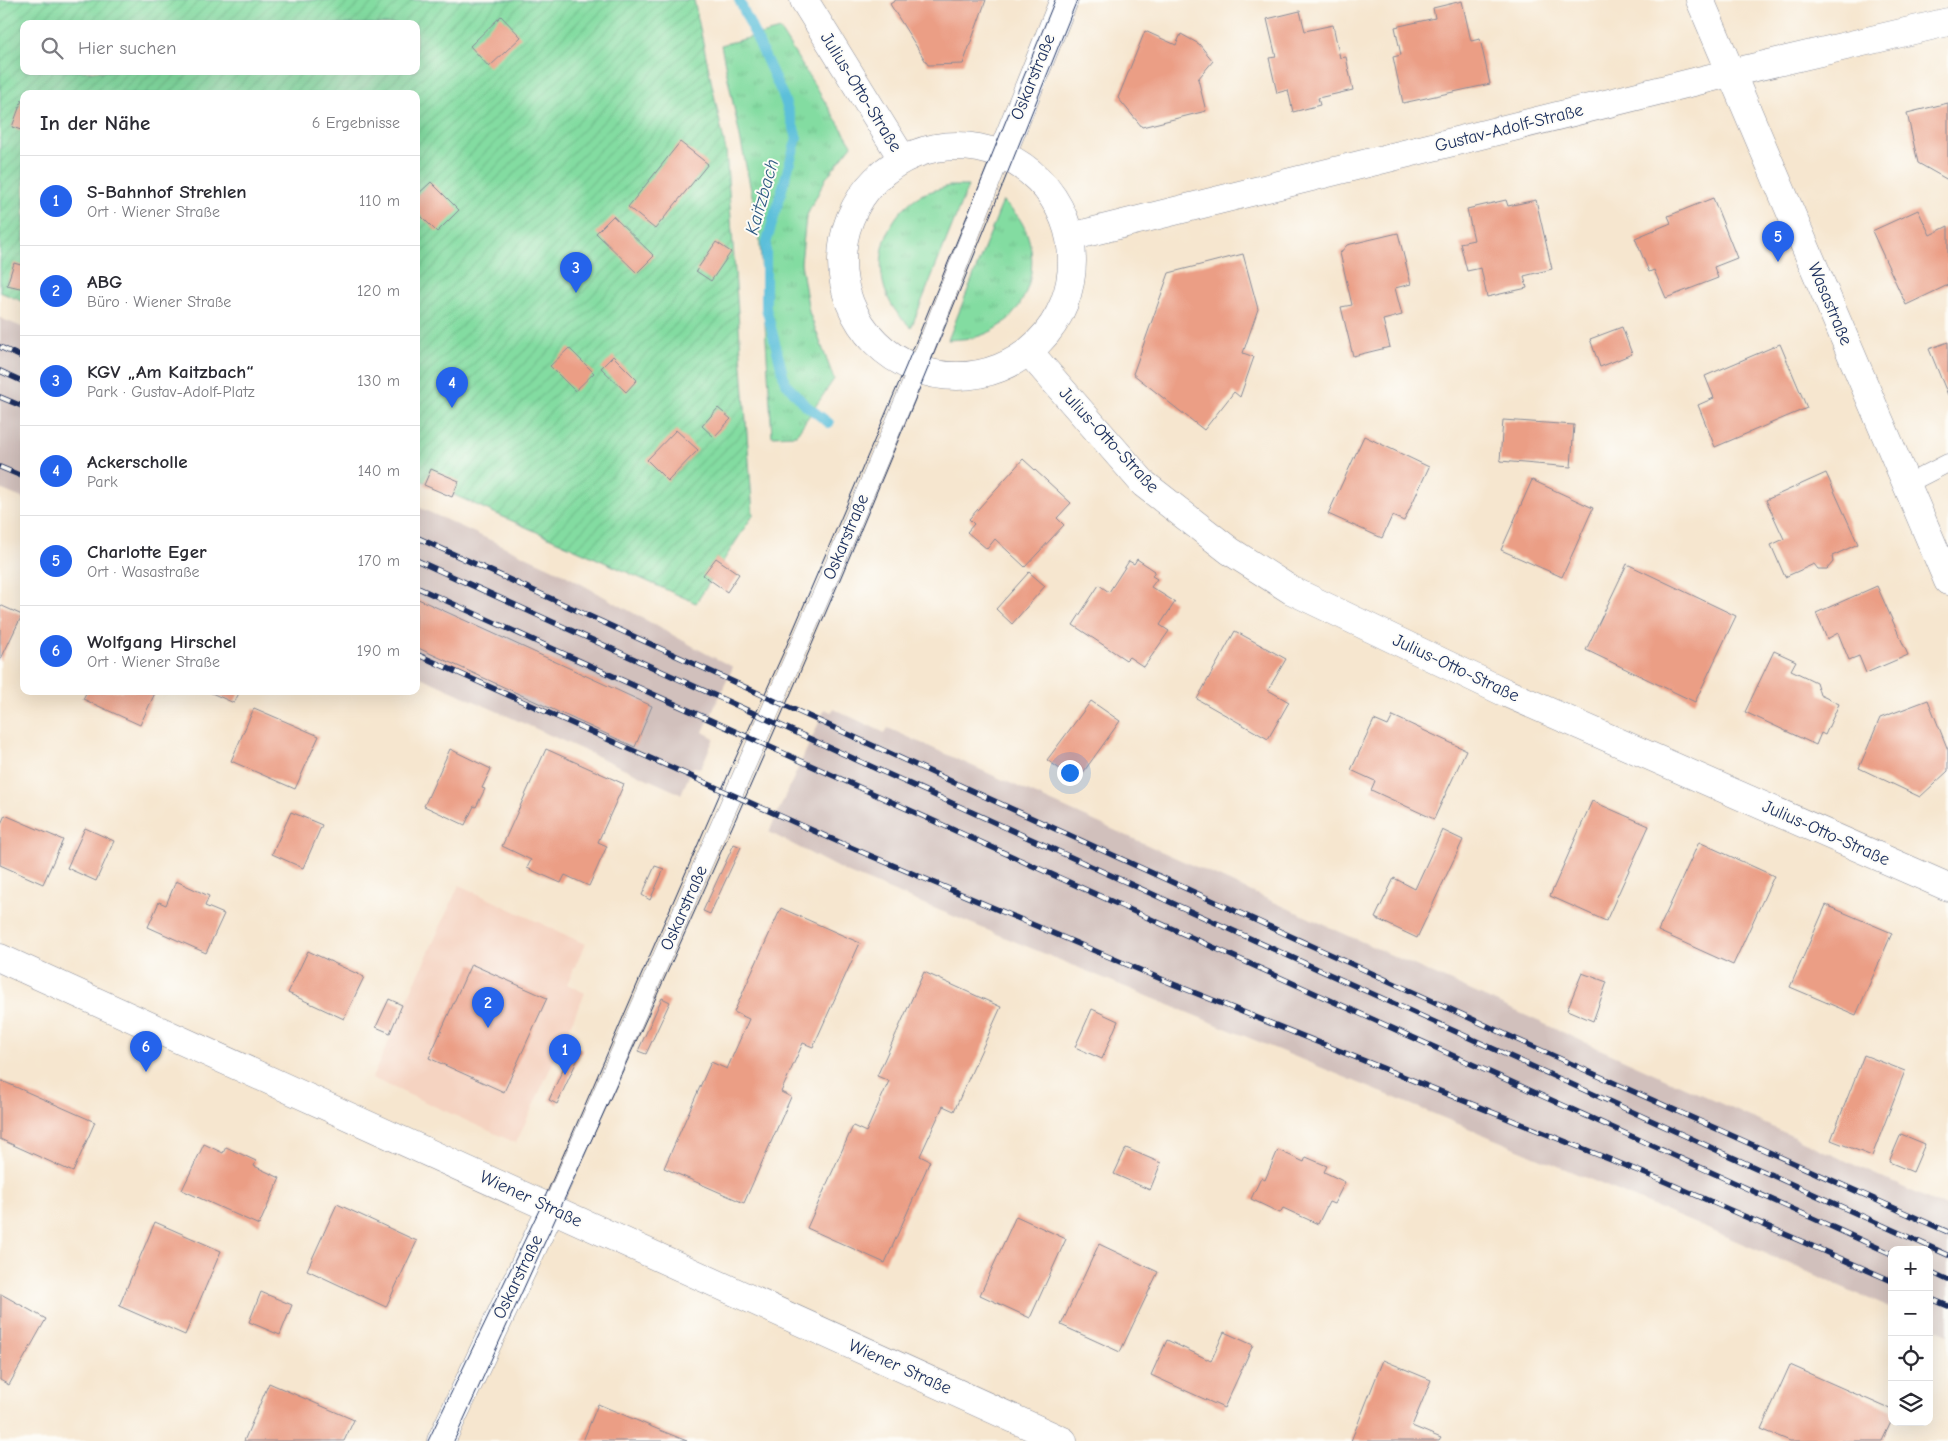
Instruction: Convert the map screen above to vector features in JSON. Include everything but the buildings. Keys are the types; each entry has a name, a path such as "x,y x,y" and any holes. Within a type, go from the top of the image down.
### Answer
{"street":[{"name":"Julius-Otto-Straße","path":"804,0 902,158"},
{"name":"Oskarstraße","path":"1002,154 1064,0"},
{"name":"Wasastraße","path":"1700,0 1948,581"},
{"name":"Gustav-Adolf-Straße","path":"1070,237 1732,73 1948,22"},
{"path":"962,145 1002,154 1039,180 1059,206 1070,237 1073,269 1066,300 1051,329 1029,352 998,370 962,377 926,373 906,366 876,345 854,316 842,282 841,245 852,210 873,180 902,158 932,148 962,145"},
{"name":"Julius-Otto-Straße","path":"1029,352 1144,484 1230,551 1291,590 1504,692 1948,887"},
{"name":"Wiener Straße","path":"0,958 1062,1441"},
{"name":"Oskarstraße","path":"441,1441 472,1372 551,1209"}],"lane":[{"name":"Oskarstraße","path":"551,1209 827,582 917,370 1002,154"},
{"path":"1907,484 1948,463"}],"shaded area":[{"path":"0,318 20,326 20,497 0,489"},
{"path":"420,508 558,571 733,667 703,732 714,738 701,768 693,767 681,794 420,677"},
{"path":"825,709 831,712 834,709 885,733 888,728 1722,1104 1948,1208 1948,1334 1933,1328 1933,1246 1888,1246 1888,1307 1468,1128 846,872 769,832"},
{"path":"459,885 585,944 567,984 585,993 516,1143 372,1078"}],"green space":[{"path":"0,0 694,0 726,151 753,515 696,603 420,480 420,90 20,90 20,300 0,292"},
{"path":"780,30 852,145 826,178 806,217 801,263 809,312 834,379 796,435 772,436 759,229 721,45"},
{"path":"949,186 968,186 911,328 895,310 887,295 882,279 881,263 884,246 889,230 897,216 909,203 923,194"},
{"path":"1003,201 1019,218 1027,233 1032,267 1029,284 1013,314 1000,326 976,337 948,340"}],"waterway":[{"name":"Kaitzbach","path":"739,0 784,98 797,138 766,244 766,308 785,382 804,404 829,423"}],"tram line":[{"path":"428,1441 542,1204 732,766 786,647 906,366 1055,0"},
{"path":"454,1441 649,1014 792,692 929,365 1077,0"}],"railway":[{"path":"0,347 20,356"},
{"path":"0,371 20,380"},
{"path":"0,397 20,405"},
{"path":"0,467 20,475"},
{"path":"420,539 1518,1040 1948,1232"},
{"path":"420,562 1948,1255"},
{"path":"420,589 1888,1252"},
{"path":"420,656 850,847 1173,984 1666,1182 1888,1279"},
{"path":"1933,1273 1948,1280"},
{"path":"1933,1300 1948,1306"}],"place":[{"name":"Charlotte Eger","path":"1778,262"},
{"name":"KGV „Am Kaitzbach“","path":"576,293"},
{"name":"Ackerscholle","path":"452,408"},
{"name":"ABG","path":"488,1028"},
{"name":"Wolfgang Hirschel","path":"146,1072"},
{"name":"S-Bahnhof Strehlen","path":"565,1075"}]}
